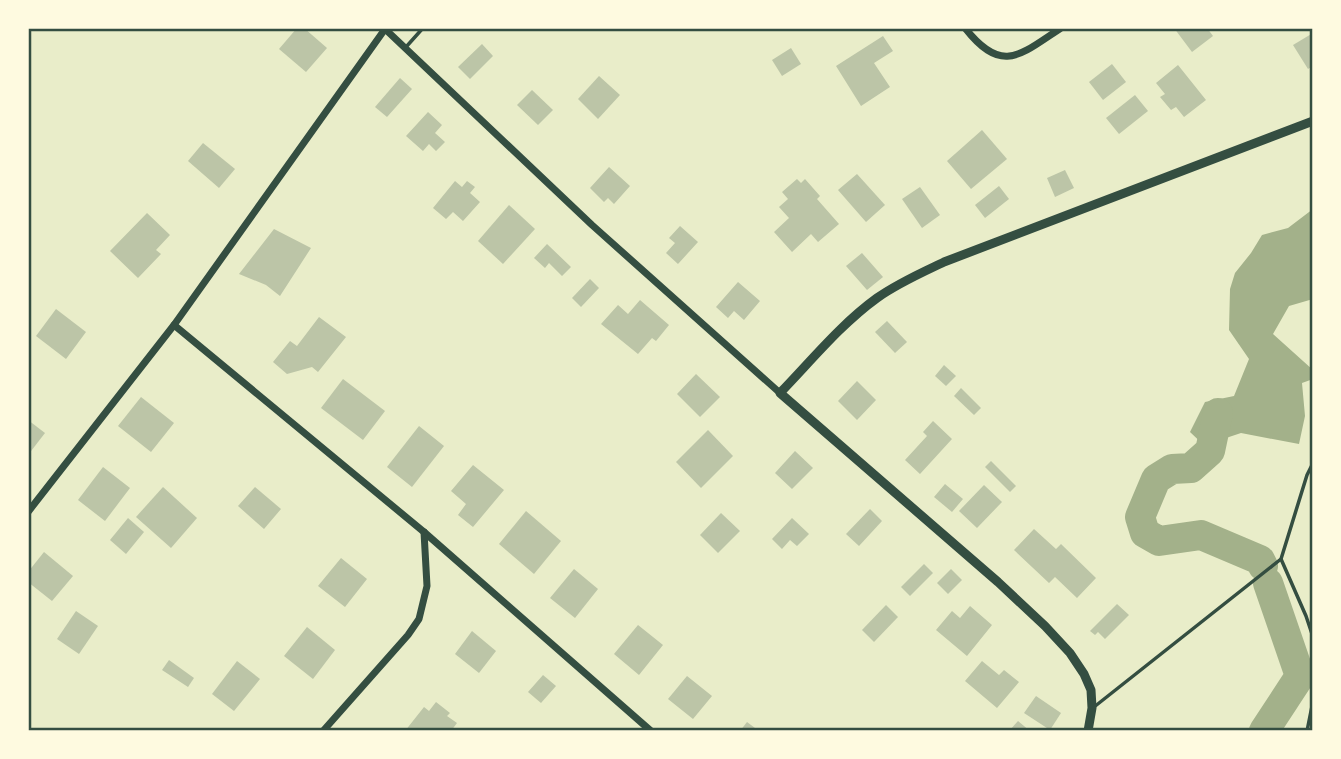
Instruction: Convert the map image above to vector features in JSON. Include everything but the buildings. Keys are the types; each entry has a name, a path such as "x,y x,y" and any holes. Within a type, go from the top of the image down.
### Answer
{"street":[{"path":"28,512 174,325 384,28 592,225 1045,626 1070,653 1091,690 1092,708 1088,731"},
{"path":"965,28 987,52 1005,57 1022,54 1061,28"},
{"path":"780,393 856,315 901,283 944,262 1313,121"},
{"path":"174,325 424,532 651,731"},
{"path":"323,731 408,635 419,618 427,586 424,532"}],"lane":[{"path":"405,48 423,28"},
{"path":"1092,708 1281,559 1313,463"},
{"path":"1281,559 1313,637"},
{"path":"1307,731 1313,701"}],"shaded area":[{"path":"1313,209 1313,299 1289,306 1273,334 1313,370 1313,379 1302,383 1305,416 1299,444 1241,433 1226,438 1210,451 1190,432 1205,402 1234,396 1249,359 1229,330 1230,289 1235,273 1262,235 1288,228"}],"waterway":[{"path":"1218,413 1210,451 1191,468 1172,469 1156,479 1140,517 1145,533 1159,541 1201,535 1260,560 1263,566"},
{"path":"1264,731 1300,676 1268,583"}]}
